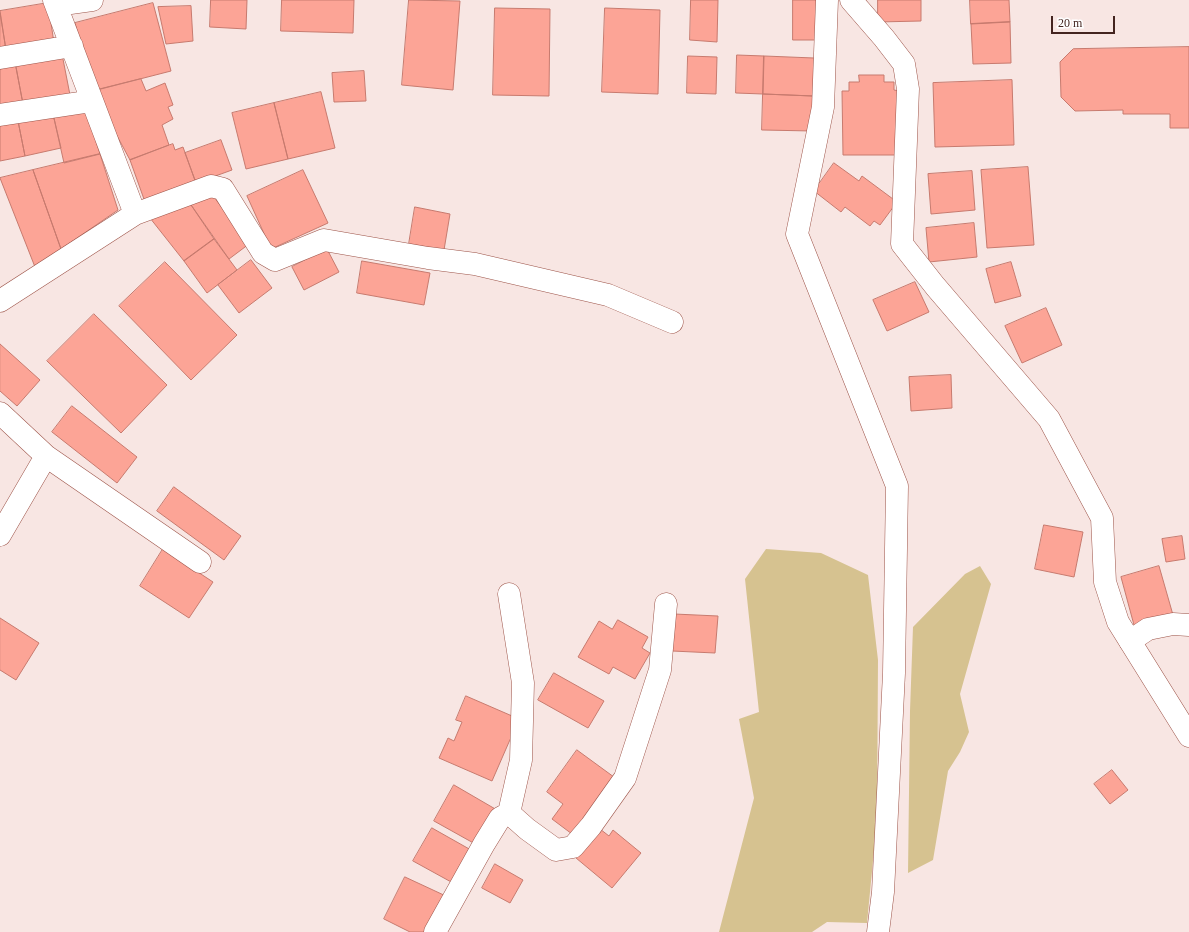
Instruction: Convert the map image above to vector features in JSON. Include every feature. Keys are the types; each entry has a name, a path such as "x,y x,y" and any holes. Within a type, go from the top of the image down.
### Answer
{"street":[{"path":"92,0 55,3 135,214"},
{"path":"827,0 823,107 797,234 897,486 894,672 883,892 878,932"},
{"path":"851,0 904,64 908,89 902,244 935,286 1049,419 1102,518 1105,582 1118,622 1189,736"},
{"path":"0,58 72,46"},
{"path":"0,115 92,101"},
{"path":"0,302 135,214 211,186 223,189 263,253 275,260 324,240 428,258 475,264 608,295 672,322"},
{"path":"0,413 46,456 200,562"},
{"path":"0,536 46,456"},
{"path":"435,932 500,818 509,813 521,760 523,682 509,594"},
{"path":"509,813 527,829 556,850 573,847 591,826 625,778 660,670 666,604"},
{"path":"1130,641 1148,629 1173,624 1189,625"}],"shaded area":[{"path":"766,549 821,553 868,575 878,660 877,819 867,923 827,922 812,932 719,932 754,798 739,719 759,712 745,579"},
{"path":"980,566 991,584 960,694 969,732 960,752 948,771 933,860 908,873 910,711 913,627 965,574"}],"building":[{"path":"211,0 247,0 246,29 210,27"},
{"path":"282,0 354,0 353,33 281,31"},
{"path":"409,0 460,1 453,90 402,85"},
{"path":"691,0 718,0 717,42 690,40"},
{"path":"793,0 818,0 818,40 793,40"},
{"path":"878,0 921,0 921,21 878,22"},
{"path":"970,0 1009,0 1010,22 971,24"},
{"path":"48,3 54,43 6,50 0,11"},
{"path":"153,3 171,71 93,91 75,23"},
{"path":"191,6 193,41 166,44 158,7"},
{"path":"495,8 550,9 549,96 493,95"},
{"path":"605,8 660,10 658,94 602,92"},
{"path":"0,13 6,50 0,51"},
{"path":"1010,22 1011,63 973,64 971,24"},
{"path":"1189,47 1189,128 1170,128 1170,114 1123,114 1123,110 1075,111 1061,97 1060,62 1073,49"},
{"path":"62,54 70,95 23,104 15,62"},
{"path":"737,55 764,56 763,94 736,93"},
{"path":"688,56 717,57 716,94 687,93"},
{"path":"764,56 814,58 813,96 763,94"},
{"path":"15,62 23,104 0,108 0,65"},
{"path":"364,71 366,101 334,102 332,73"},
{"path":"859,75 884,75 884,82 894,82 894,90 899,91 900,155 843,155 842,91 849,91 849,82 859,82"},
{"path":"141,79 146,91 165,83 173,105 168,107 173,119 162,125 169,145 130,160 93,91"},
{"path":"1012,80 1014,145 935,147 933,83"},
{"path":"321,92 335,148 288,159 274,103"},
{"path":"763,94 813,96 812,131 762,130"},
{"path":"274,103 288,159 246,169 232,113"},
{"path":"85,107 100,154 64,163 53,114"},
{"path":"53,114 61,148 25,156 18,121"},
{"path":"18,121 25,156 0,161 0,125"},
{"path":"221,140 232,170 196,183 185,153"},
{"path":"173,144 175,150 183,147 196,183 145,202 130,160"},
{"path":"100,154 118,210 61,249 33,170"},
{"path":"834,163 859,181 862,176 897,202 880,225 874,221 870,226 845,207 841,212 814,191"},
{"path":"1028,167 1034,245 987,248 981,170"},
{"path":"33,170 61,249 35,267 0,178"},
{"path":"303,170 328,223 271,249 247,196"},
{"path":"972,171 975,210 931,214 928,174"},
{"path":"211,193 249,244 229,259 189,202"},
{"path":"189,202 214,239 184,261 150,218"},
{"path":"415,207 450,214 444,250 409,244"},
{"path":"974,223 977,257 929,262 926,228"},
{"path":"214,239 237,270 207,293 184,261"},
{"path":"327,249 339,272 304,290 292,267"},
{"path":"251,260 272,288 239,313 218,285"},
{"path":"362,261 430,273 424,305 357,293"},
{"path":"165,262 237,335 191,380 119,306"},
{"path":"1011,262 1021,296 995,303 986,269"},
{"path":"915,282 929,312 887,331 873,300"},
{"path":"1046,308 1062,345 1022,363 1005,326"},
{"path":"94,314 167,385 121,433 47,361"},
{"path":"0,344 40,380 17,406 0,391"},
{"path":"951,375 952,408 911,411 909,377"},
{"path":"72,406 137,457 117,483 52,432"},
{"path":"174,487 241,536 224,560 157,511"},
{"path":"1044,525 1083,532 1074,577 1035,569"},
{"path":"1182,536 1185,559 1166,562 1162,539"},
{"path":"163,549 213,582 189,618 140,586"},
{"path":"1159,566 1173,615 1134,625 1121,577"},
{"path":"674,614 718,616 715,653 672,651"},
{"path":"0,618 39,643 16,680 0,670"},
{"path":"618,620 648,637 642,648 650,653 635,679 613,667 609,674 578,657 599,621 612,629"},
{"path":"554,673 604,701 588,728 538,700"},
{"path":"466,696 519,719 492,781 439,758 448,738 454,741 462,722 456,720"},
{"path":"577,750 618,780 576,837 552,819 563,804 547,792"},
{"path":"1112,770 1128,790 1110,804 1094,784"},
{"path":"454,785 497,810 477,845 434,821"},
{"path":"432,828 471,850 453,883 413,861"},
{"path":"600,829 609,836 613,830 641,853 612,888 576,858"},
{"path":"495,864 523,880 510,903 482,888"},
{"path":"405,877 448,897 431,932 410,932 384,919"}]}
